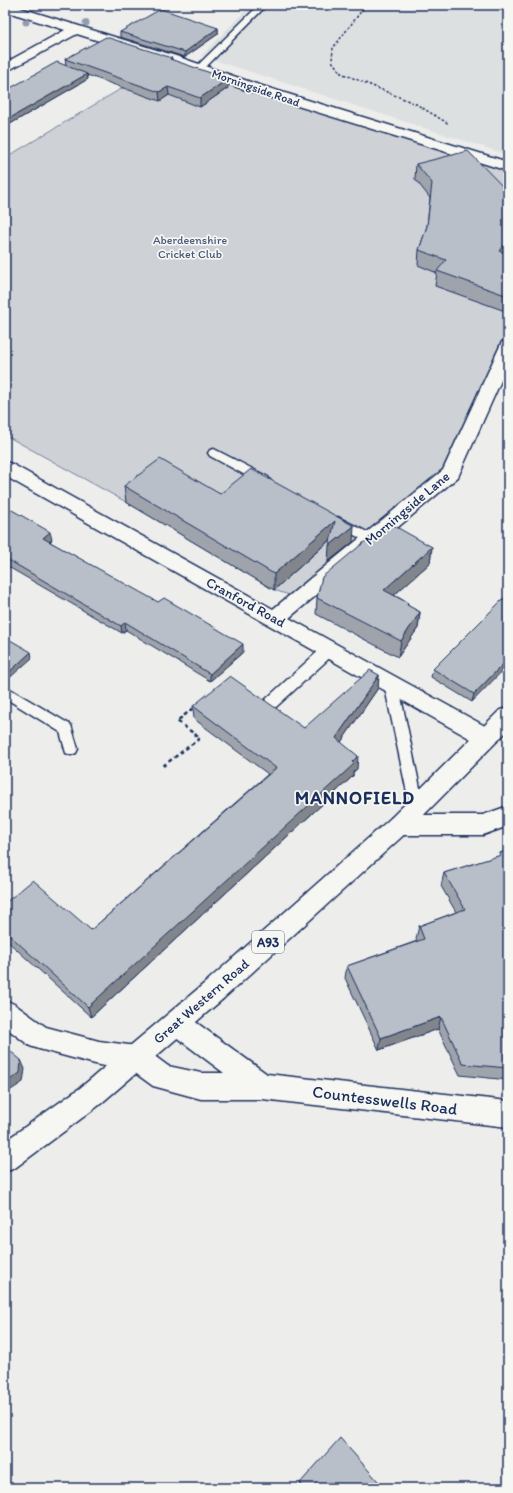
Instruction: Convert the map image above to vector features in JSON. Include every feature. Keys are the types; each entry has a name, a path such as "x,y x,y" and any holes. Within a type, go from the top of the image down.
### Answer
{"street":[{"name":"Morningside Road","path":"5,7 200,68 261,90 508,167"},
{"path":"5,68 76,29"},
{"name":"Morningside Lane","path":"274,618 451,473 508,346"},
{"name":"Cranford Road","path":"5,468 486,737"},
{"name":"Great Western Road","path":"5,1158 89,1097 177,1023 400,825 508,716"},
{"path":"400,825 483,825 508,816"},
{"path":"5,1012 39,1037 99,1053 136,1058"},
{"path":"177,1023 262,1086"},
{"name":"Countesswells Road","path":"136,1058 162,1077 200,1086 262,1086 508,1114"}],"lane":[{"path":"200,68 263,5"},
{"path":"214,453 276,487"},
{"path":"330,516 371,539"},
{"path":"271,703 330,649"},
{"path":"391,683 417,807"},
{"path":"5,691 66,729 71,749"}],"path":[{"path":"366,5 332,48 332,61 341,73 416,104 454,127"},
{"path":"163,766 200,738 177,721 201,702"}],"shaded area":[{"path":"251,5 508,5 508,155 201,56"}],"green space":[{"name":"Aberdeenshire Cricket Club","path":"171,59 508,167 508,335 500,363 451,473 298,598 274,590 126,502 5,435 5,158"}],"building":[{"path":"161,9 218,28 185,52 120,32"},
{"path":"106,37 172,58 170,59 228,79 200,98 168,87 159,92 65,59"},
{"path":"57,62 87,74 5,121 5,91"},
{"path":"468,151 508,192 508,241 499,251 508,254 508,296 437,271 446,260 419,250 427,226 432,183 416,164"},
{"path":"160,459 220,494 251,469 354,526 329,546 335,521 274,574 124,486"},
{"path":"5,506 50,532 43,538 158,602 164,598 243,644 210,674 125,622 121,626 5,558"},
{"path":"391,524 432,547 384,590 408,603 407,605 420,612 401,641 317,598 322,577 373,535 375,537"},
{"path":"508,594 508,659 474,694 433,669"},
{"path":"5,637 31,652 5,676"},
{"path":"370,670 379,675 336,738 358,756 352,762 354,764 88,1007 5,931 5,903 33,880 91,930 276,768 193,706 230,676 304,728"},
{"path":"508,850 508,1068 463,1064 441,1017 381,1038 347,966 424,939 419,926 465,909 444,873 501,855 500,853"},
{"path":"5,1047 21,1060 20,1073 5,1083"},
{"path":"340,1438 384,1488 305,1488 300,1483"}],"district":[{"name":"MANNOFIELD","path":"355,798"}]}
